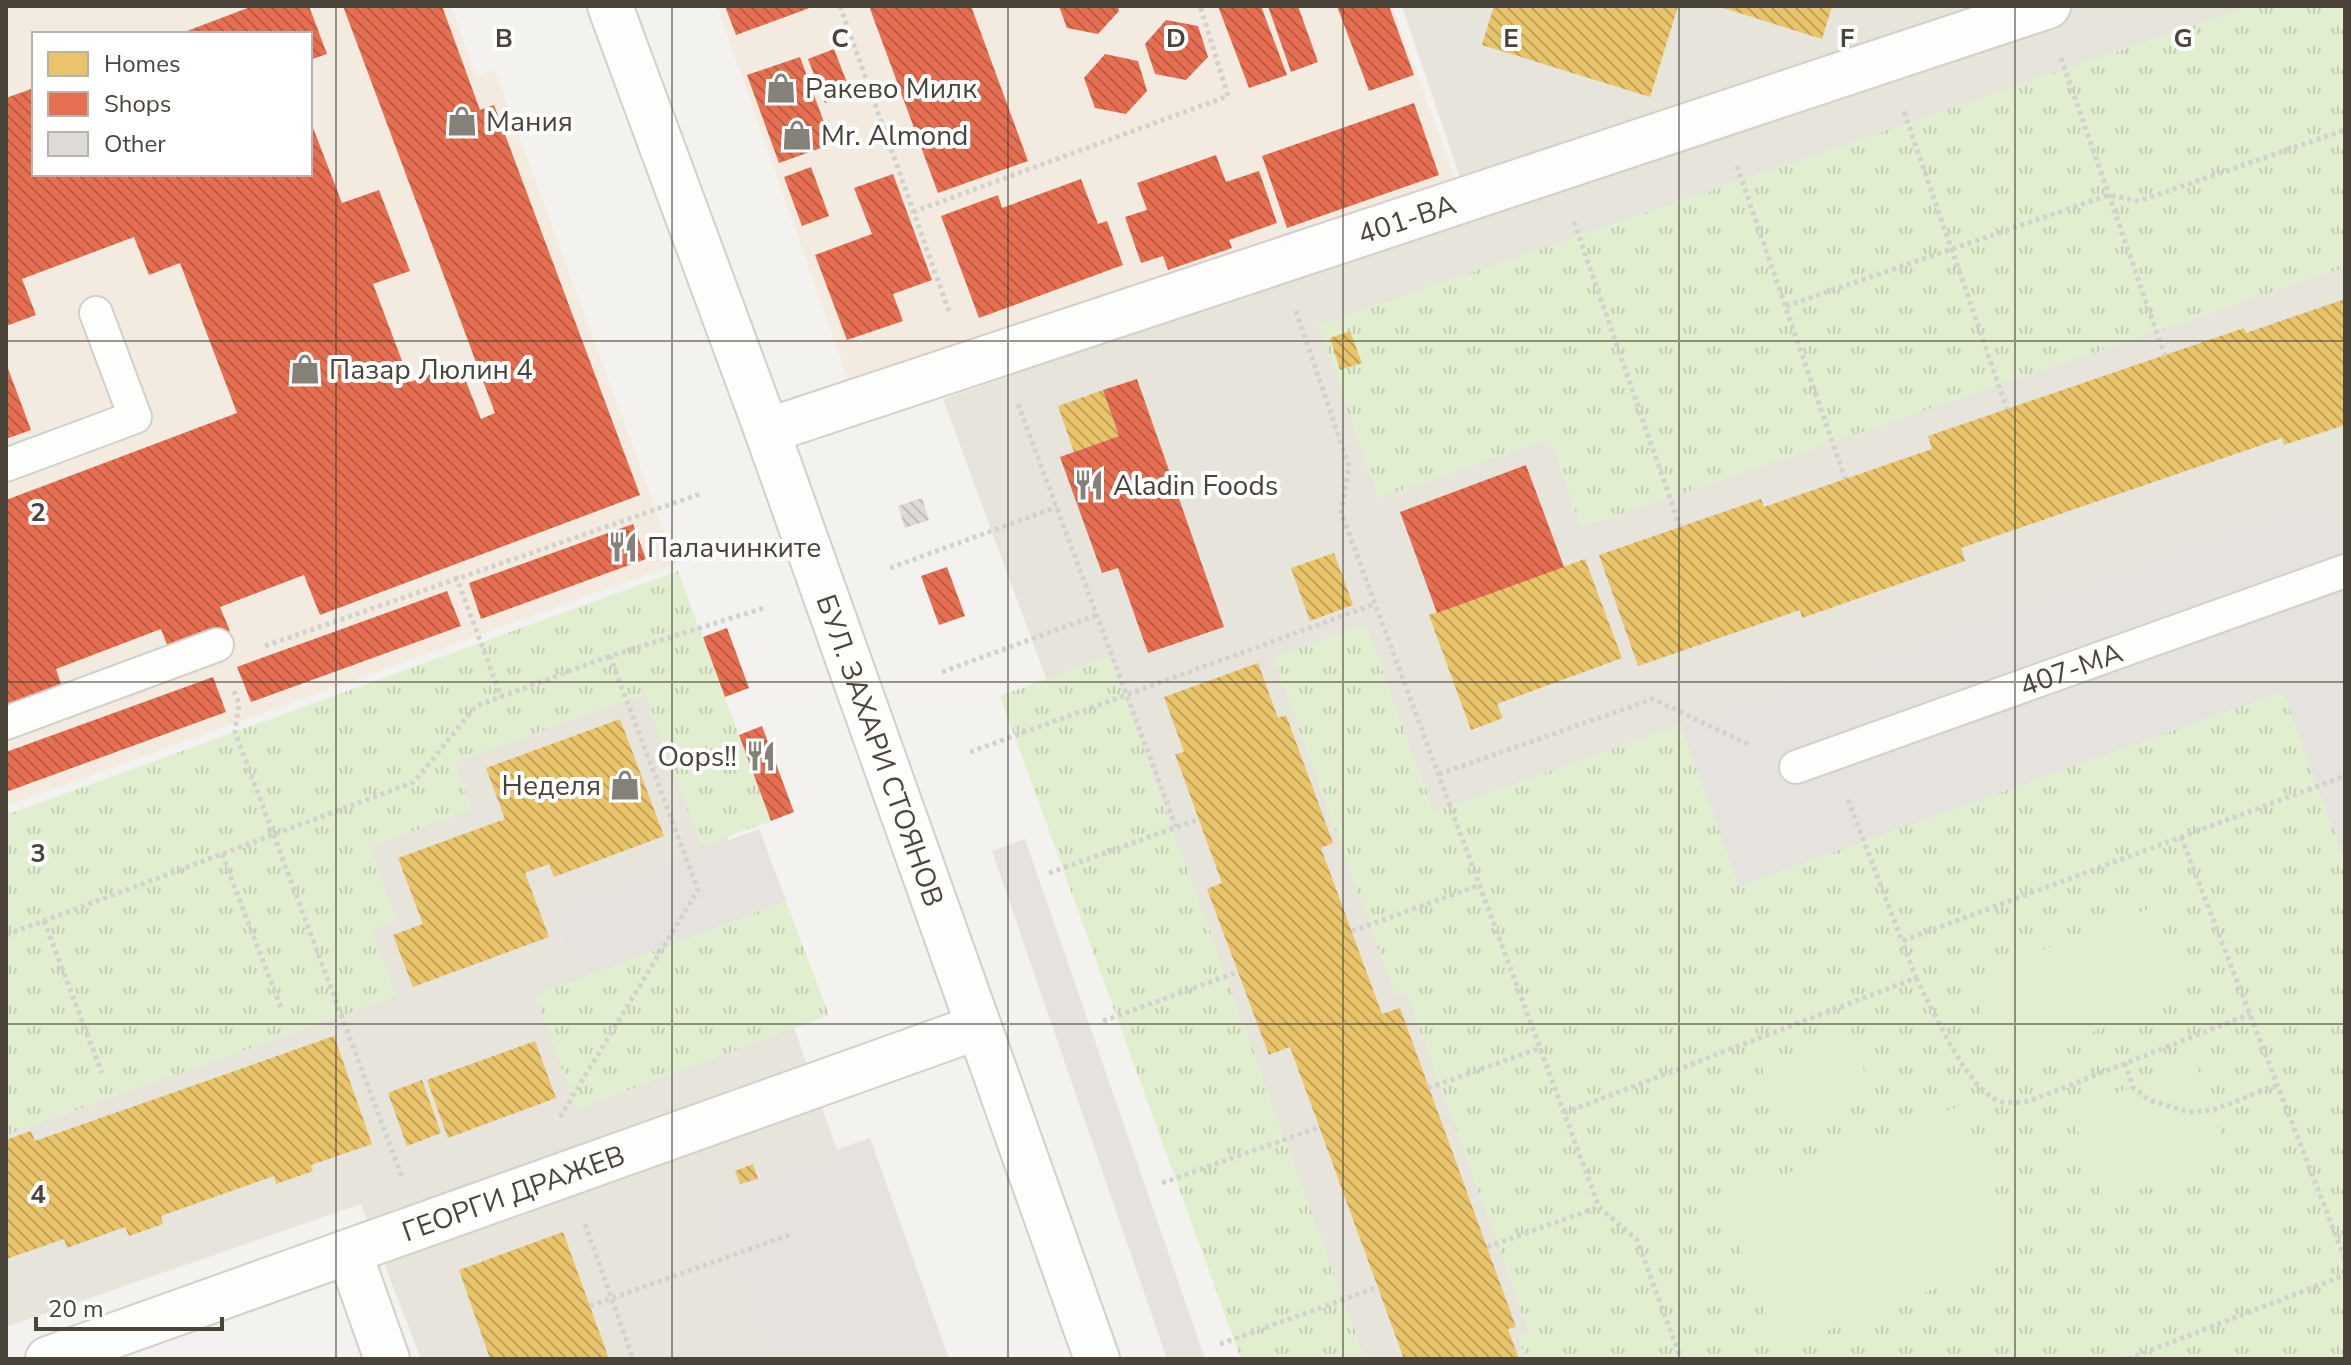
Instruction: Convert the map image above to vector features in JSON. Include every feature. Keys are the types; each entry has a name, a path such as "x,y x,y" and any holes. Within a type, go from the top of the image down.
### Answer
{"street":[{"name":"БУЛ. ЗАХАРИ СТОЯНОВ","path":"610,6 767,431 1097,1359"},
{"name":"401-ВА","path":"767,431 2046,7"},
{"name":"ГЕОРГИ ДРАЖЕВ","path":"48,1359 978,1027"},
{"path":"349,1252 387,1359"}],"lane":[{"path":"6,465 135,417 96,313"},
{"name":"407-МА","path":"1796,767 2345,571"},
{"path":"6,723 220,653"}],"path":[{"path":"840,6 913,212 1057,507 1176,827"},
{"path":"913,212 1228,96 1200,6"},
{"path":"2046,7 2165,356"},
{"path":"1886,60 2007,409"},
{"path":"1719,115 1845,479"},
{"path":"1786,306 2109,195 2139,201 2345,130"},
{"path":"1556,169 1680,527"},
{"path":"1279,261 1349,466 1341,512 1599,1207 1637,1240 1681,1359"},
{"path":"420,1226 235,732 239,703 220,653 700,494"},
{"path":"890,568 1057,507"},
{"path":"456,576 501,697"},
{"path":"970,752 1375,604"},
{"path":"6,935 414,782 476,706 610,656 767,607"},
{"path":"942,672 1097,615"},
{"path":"514,1193 698,890 610,656"},
{"path":"1439,774 1653,699 1796,767"},
{"path":"1830,754 1916,978 1972,1079 1998,1100 2030,1101 2250,1014"},
{"path":"1902,941 2345,776"},
{"path":"1049,873 1199,819"},
{"path":"2181,837 2345,1259"},
{"path":"222,854 281,1008"},
{"path":"1352,931 1480,885"},
{"path":"44,921 102,1073"},
{"path":"1103,1021 1238,972"},
{"path":"1564,1113 1916,978"},
{"path":"1428,1088 1540,1048"},
{"path":"2125,1063 2133,1087 2149,1100 2189,1112 2213,1110 2278,1085"},
{"path":"1162,1183 1320,1127"},
{"path":"567,1174 633,1359"},
{"path":"1487,1247 1599,1207"},
{"path":"2337,1237 2345,1234"},
{"path":"590,1306 789,1235"},
{"path":"2128,1359 2345,1275"},
{"path":"1220,1344 1378,1287"}],"shaded area":[{"name":"Пазар Люлин 4","path":"6,6 451,6 476,76 495,70 676,564 6,806"},
{"path":"717,6 1392,6 1457,184 852,391"},
{"path":"1402,6 2345,6 2345,1359 1297,1359 943,399 1473,216"},
{"path":"2325,495 2345,551 2345,861 2283,691 1739,886 1681,725"},
{"path":"648,611 910,1359 421,1359 361,1204 6,1327 6,840"},
{"path":"759,829 786,901 577,979 549,907"},
{"path":"1025,839 1205,1359 1167,1359 992,851"},
{"path":"870,1138 949,1359 765,1359 706,1196"}],"green space":[{"path":"2250,6 2345,6 2345,267 1581,528 1550,439 1378,498 1318,325"},
{"path":"678,571 771,821 701,846 644,694 455,762 472,809 370,847 397,920 372,930 397,996 6,1135 6,815"},
{"path":"1366,624 1434,812 1681,725 1739,885 2284,691 2345,861 2345,1359 1526,1359 1518,1337 1529,1333 1406,992 1395,995 1273,658"},
{"path":"1110,656 1365,1359 1241,1359 1000,696"},
{"path":"786,901 829,1015 577,1109 535,995"},
{"path":"2153,907 2188,994 2003,1067 1969,979"},
{"path":"1848,1032 1873,1094 1786,1127 1761,1066"},
{"path":"2196,1064 2229,1157 2105,1202 2070,1110"},
{"path":"1962,1105 2021,1255 1780,1349 1721,1199"}],"building: Homes":[{"path":"1494,6 1678,6 1650,97 1482,45"},
{"path":"1717,6 1832,6 1822,39"},
{"path":"2345,299 2345,425 2284,445 2282,438 1961,548 1965,561 1802,618 1800,610 1638,666 1599,555 1761,499 1764,507 1932,449 1928,436 2244,328 2246,333"},
{"path":"1350,331 1362,363 1340,370 1330,338"},
{"path":"1103,390 1119,436 1074,452 1058,406"},
{"path":"1334,553 1353,605 1310,621 1291,568"},
{"path":"1585,559 1622,658 1497,704 1503,718 1471,730 1429,615"},
{"path":"1258,663 1278,718 1286,715 1333,843 1321,848 1382,1014 1400,1008 1516,1327 1508,1329 1519,1359 1404,1359 1290,1047 1269,1055 1207,889 1222,883 1175,754 1184,752 1164,697"},
{"path":"620,719 664,836 554,877 549,864 525,873 549,937 413,987 393,935 423,924 398,858 505,819 486,768"},
{"path":"334,1036 372,1144 311,1165 313,1171 276,1184 274,1176 161,1216 163,1224 129,1236 125,1227 67,1248 64,1239 6,1259 6,1140 31,1131 35,1141"},
{"path":"535,1041 556,1098 448,1138 427,1080"},
{"path":"422,1080 441,1133 407,1146 388,1093"},
{"path":"753,1164 758,1179 740,1184 735,1171"},
{"path":"563,1232 609,1359 490,1359 459,1270"}],"building: Shops":[{"path":"253,6 309,6 327,54 312,59 312,32 184,32"},
{"name":"Пазар Люлин 4","path":"343,6 442,6 480,110 494,105 640,495 320,615 304,575 220,607 230,631 170,653 161,629 56,669 64,693 6,715 6,500 237,413 180,263 149,275 134,237 22,279 36,315 6,326 6,98 32,89 32,176 312,176 312,125 342,203 379,190 410,271 373,284 410,382 459,364 481,419 495,413"},
{"path":"725,6 815,6 736,35"},
{"path":"869,6 971,6 1028,161 938,193"},
{"path":"1059,6 1118,6 1119,11 1098,34 1067,28"},
{"path":"1218,6 1261,6 1287,75 1249,88"},
{"path":"1268,6 1298,6 1318,62 1291,72"},
{"path":"1337,6 1389,6 1414,75 1369,91"},
{"path":"1166,20 1198,26 1208,57 1186,80 1155,74 1145,44"},
{"path":"834,49 851,93 825,103 808,59"},
{"path":"1105,54 1138,61 1147,91 1126,114 1095,108 1084,78"},
{"path":"800,57 832,144 779,163 747,75"},
{"path":"1414,103 1439,175 1287,228 1262,156"},
{"path":"1216,155 1226,182 1259,171 1277,223 1229,240 1232,248 1168,270 1163,256 1141,263 1125,217 1147,210 1137,183"},
{"path":"811,167 829,216 802,226 784,177"},
{"path":"893,174 932,280 893,294 903,321 847,340 815,255 872,234 854,188"},
{"path":"1081,179 1098,224 1107,221 1123,265 979,318 941,216 998,195 1002,208"},
{"path":"6,363 31,430 6,439"},
{"path":"1137,379 1224,627 1148,653 1118,568 1102,573 1060,457 1119,436 1103,390"},
{"path":"1526,465 1564,567 1437,613 1400,512"},
{"path":"633,524 646,559 481,619 469,583"},
{"path":"947,567 965,616 939,625 921,576"},
{"path":"447,591 461,626 251,702 237,667"},
{"path":"727,628 749,688 725,697 703,637"},
{"path":"213,677 226,712 6,792 6,752"},
{"path":"762,726 794,812 771,821 739,735"}],"building: Other":[{"path":"922,498 929,520 905,528 898,506"}],"place":[{"name":"Ракево Милк","path":"781,88"},
{"name":"Мания","path":"462,121"},
{"name":"Mr. Almond","path":"797,135"},
{"name":"Пазар Люлин 4","path":"305,369"},
{"name":"Aladin Foods","path":"1089,485"},
{"name":"Палачинките","path":"623,547"},
{"name":"Oops!!","path":"761,756"},
{"name":"Неделя","path":"625,785"}]}
